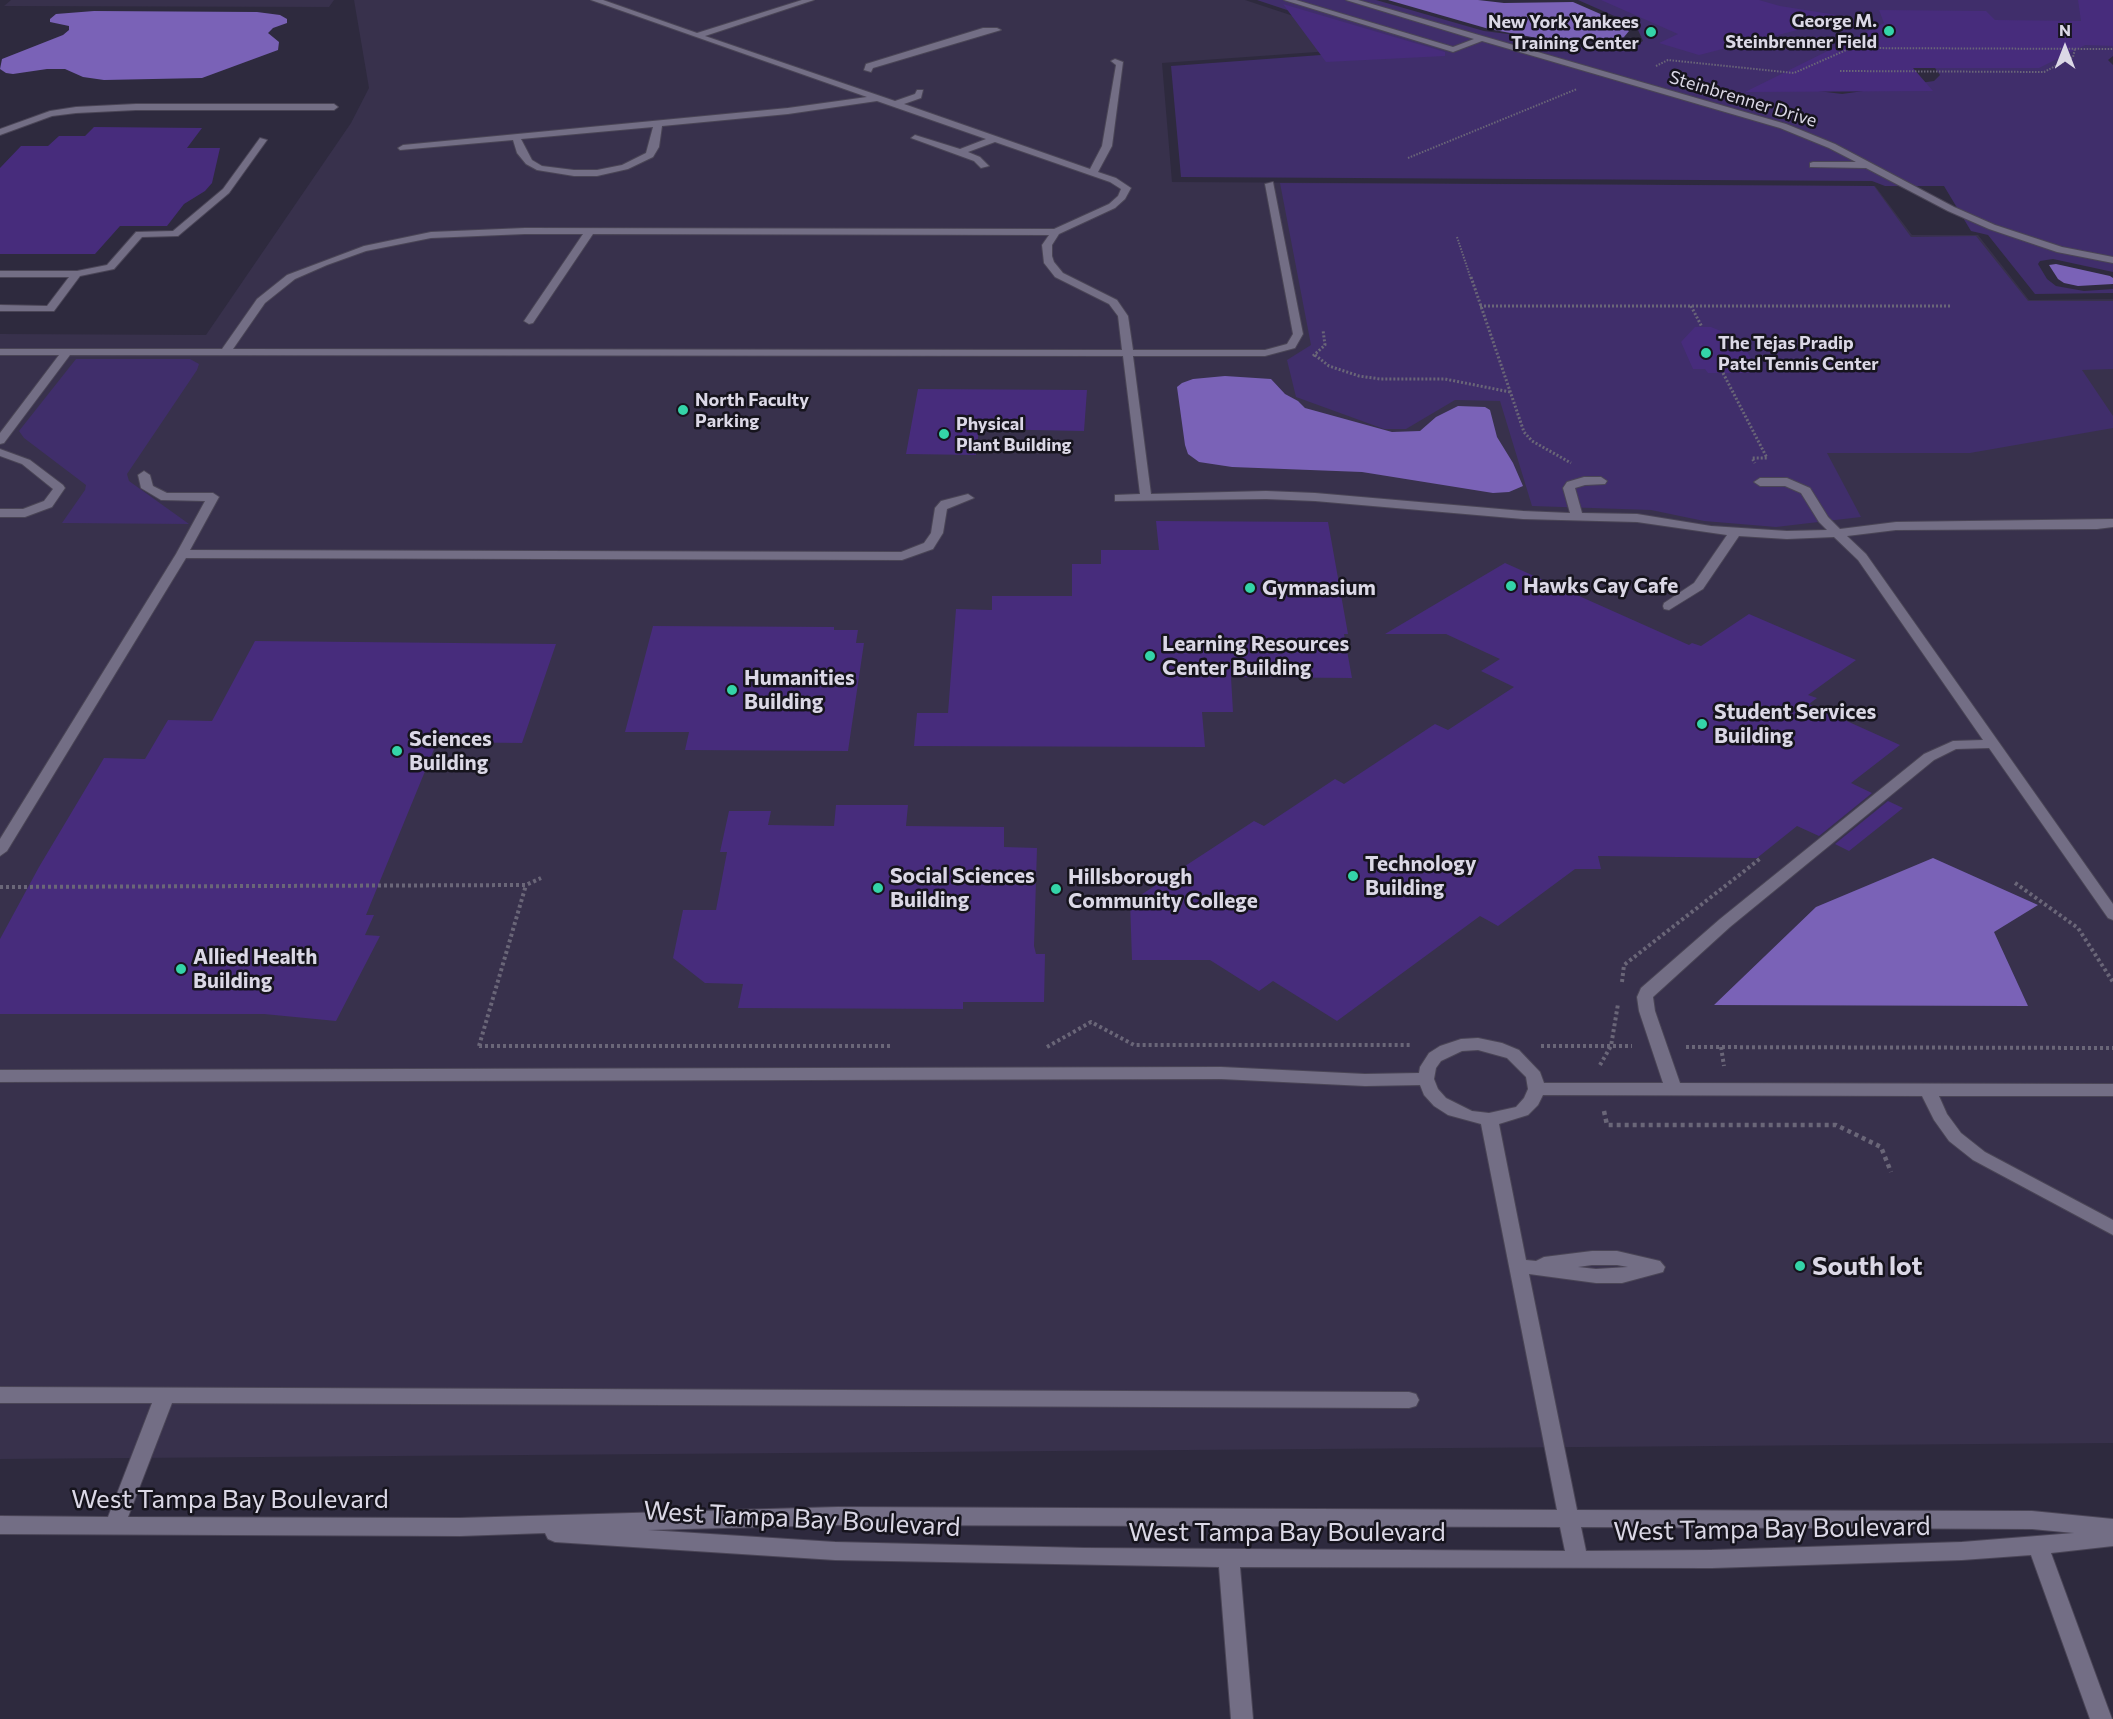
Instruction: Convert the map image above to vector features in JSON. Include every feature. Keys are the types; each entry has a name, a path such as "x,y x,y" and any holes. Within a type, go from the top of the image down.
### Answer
{"street":[{"path":"225,353 254,309 269,293 306,270 343,255 385,243 447,234 590,231 1056,232 1112,206 1122,197 1125,188 1113,180 992,140 595,0"},
{"path":"696,36 810,0"},
{"path":"1287,0 1453,50 1482,38"},
{"name":"Steinbrenner Drive","path":"1350,0 1783,126 1832,146 1951,209 1992,227 2060,250 2113,260"},
{"path":"868,70 869,66 959,38 986,30 997,30"},
{"path":"1093,173 1107,146 1120,64 1115,61"},
{"path":"894,105 918,96 920,92"},
{"path":"404,148 836,105 876,99"},
{"path":"0,132 50,114 76,110 136,107 334,107"},
{"path":"516,137 522,153 529,162 540,168 574,173 597,173 639,162 653,151 658,123"},
{"path":"915,138 960,152 977,159 984,166"},
{"path":"0,274 77,274 110,267 139,234 175,234 226,191 263,140"},
{"path":"960,152 992,140"},
{"path":"1813,165 1869,165"},
{"path":"625,167 629,172 629,178"},
{"path":"0,352 1255,354 1286,349 1295,342 1298,334 1270,184"},
{"path":"529,321 590,231"},
{"path":"1056,232 1047,245 1048,263 1067,280 1104,297 1119,309 1123,316 1146,498"},
{"path":"0,308 50,309 77,274"},
{"path":"0,441 67,352"},
{"path":"0,466 4,453 26,462 59,488 48,504 25,513 0,513"},
{"path":"0,851 182,554 213,497 165,497 147,488 144,475"},
{"path":"1577,516 1569,488 1571,485 1601,481"},
{"path":"1762,482 1787,482 1801,487 1806,491 1823,519 1862,557 2113,915"},
{"path":"1119,498 1266,495 1315,497 1523,514 1637,518 1735,532 1787,535 1838,533 1896,526 2113,523"},
{"path":"182,554 902,556 929,546 937,533 940,508 945,504 968,498"},
{"path":"1669,606 1699,586 1735,532"},
{"path":"1674,1091 1647,1011 1645,997 1647,992 1725,923 1929,757 1953,745 1993,744"},
{"path":"1478,1044 1496,1047 1513,1054 1526,1064 1534,1076 1536,1089 1532,1101 1522,1111 1506,1117 1489,1119 1471,1117 1454,1111 1440,1102 1430,1091 1426,1079 1428,1067 1435,1057 1461,1045 1478,1044"},
{"path":"0,1076 1221,1073 1365,1080 1426,1079"},
{"path":"1536,1089 2113,1090"},
{"path":"1927,1089 1940,1116 1955,1137 1980,1156 2113,1228"},
{"path":"1489,1119 1577,1560"},
{"path":"1592,1258 1617,1258 1656,1267 1622,1276 1596,1276 1520,1266 1592,1258"},
{"path":"0,1395 1409,1400"},
{"path":"115,1525 165,1396"},
{"name":"West Tampa Bay Boulevard","path":"0,1525 460,1527 838,1516 2032,1520 2113,1528"},
{"name":"West Tampa Bay Boulevard","path":"460,1527 835,1551 1229,1559 1712,1559 1962,1551 2038,1546 2113,1537"},
{"path":"2038,1546 2101,1719"},
{"path":"1229,1559 1242,1719"}],"path":[{"path":"1648,69 1668,60 1794,73 1851,48 2113,49"},
{"path":"1840,71 2044,72 2073,57 2075,49"},
{"path":"1408,158 1581,88"},
{"path":"1457,237 1527,437 1570,461 1584,482"},
{"path":"1480,306 1950,306"},
{"path":"1691,306 1702,327"},
{"path":"1308,358 1315,355 1325,342 1321,319"},
{"path":"1315,355 1329,366 1369,378 1451,379 1510,392"},
{"path":"1723,374 1767,458 1752,458 1762,482"},
{"path":"0,887 526,885 541,878"},
{"path":"2015,883 2078,928 2113,982"},
{"path":"471,1075 526,885"},
{"path":"1037,1047 1049,1047 1091,1022 1134,1045 1417,1045"},
{"path":"1360,1045 1361,1056"},
{"path":"479,1046 895,1046"},
{"path":"1533,1046 1634,1046"},
{"path":"1680,1047 2113,1048"},
{"path":"1721,1047 1726,1075"},
{"path":"1604,1108 1607,1125 1836,1125 1881,1147 1890,1172"}],"shaded area":[{"path":"11,0 334,0 329,7 4,6"},
{"name":"Hillsborough Community College","path":"354,0 1245,0 1387,47 1162,63 1172,182 1875,186 1912,235 1978,235 2029,300 2113,299 2113,1443 0,1459 0,334 206,335 351,123 369,88"},
{"path":"1257,0 1376,0 1484,31 1508,34 1554,46 1603,48 1633,47 1643,41 1638,30 1628,22 1578,0 2113,0 2113,56 2108,60 2113,65 2113,272 2053,259 2040,261 2038,264 2047,279 2056,286 2084,291 2113,289 2113,293 2035,294 1988,235 1971,231 1944,186 1885,186 1872,181 1181,177 1171,66 1389,50 1392,45","holes":["1929,65 1935,68 1940,75 1934,81 1842,94 1810,90 1828,71"]},
{"path":"1388,0 1573,2 1621,23 1629,31 1624,37 1614,41 1537,38 1489,29"},
{"path":"94,11 257,12 280,15 287,19 287,23 273,28 268,33 279,42 278,50 202,78 104,80 83,77 65,69 13,74 0,69 2,59 63,35 69,30 69,26 50,22 56,14"},
{"name":"The Tejas Pradip Patel Tennis Center","path":"1280,183 1874,186 1911,237 1976,236 2028,301 2113,301 2113,369 2082,370 2113,416 2113,428 1970,453 1827,453 1861,517 1776,527 1704,521 1651,510 1532,506 1500,401 1455,400 1406,429 1384,429 1296,397 1287,360 1311,345"},
{"path":"2056,264 2110,276 2113,278 2113,284 2078,286 2064,283 2058,279 2049,265"},
{"path":"76,359 190,359 199,364 127,474 129,481 189,524 62,523 85,490 86,485 24,438 19,431"},
{"path":"1225,376 1271,379 1285,394 1305,408 1392,432 1420,431 1436,417 1458,406 1485,407 1490,410 1497,437 1513,463 1523,486 1509,492 1493,493 1362,472 1232,467 1199,462 1188,454 1185,445 1177,387 1193,379"},
{"path":"1933,858 2038,905 1994,932 2028,1006 1714,1005 1816,907"}],"building":[{"path":"1601,0 1759,0 1780,6 1849,17 1699,55 1659,43 1678,34"},
{"path":"2078,0 2113,0 2113,46 2085,45 2039,68 1913,68 1933,91 1745,92 1884,23 1879,10 1986,11 1995,20 2081,21"},
{"path":"1283,4 1445,52 1445,56 1326,62"},
{"path":"94,127 202,128 187,148 220,148 212,183 205,191 184,204 167,226 120,226 95,254 0,254 0,168 21,146 48,146 59,136 85,136"},
{"path":"1695,327 1711,327 1721,331 1727,339 1741,339 1756,369 1745,369 1748,373 1708,373 1705,369 1693,369 1681,342"},
{"path":"918,389 1087,390 1084,431 979,429 976,455 906,454"},
{"name":"Learning Resources Center Building","path":"1156,521 1328,522 1348,634 1344,634 1352,678 1231,677 1233,712 1202,712 1205,747 914,746 917,713 948,713 956,609 992,610 992,596 1072,596 1072,564 1101,564 1101,550 1159,550"},
{"path":"1505,563 1689,645 1692,643 1701,646 1749,614 1856,660 1808,695 1817,698 1809,704 1900,745 1851,783 1872,793 1819,836 1797,826 1757,858 1598,856 1601,869 1575,869 1498,926 1480,916 1337,1021 1273,981 1259,991 1210,960 1132,960 1130,902 1254,821 1264,826 1335,779 1344,784 1435,724 1448,730 1514,687 1481,671 1500,659 1446,634 1385,634"},
{"name":"Humanities Building","path":"653,626 834,627 834,630 858,630 856,643 864,643 848,751 685,750 689,732 625,732"},
{"path":"255,641 556,644 522,743 437,742 366,915 374,915 365,935 380,936 336,1021 264,1014 0,1014 0,939 39,867 104,758 145,759 168,720 212,721"},
{"path":"1888,801 1903,808 1849,851 1835,844"},
{"name":"Social Sciences Building","path":"836,805 908,805 906,826 1004,827 1004,847 1037,848 1034,946 1036,954 1045,954 1044,1002 963,1002 963,1009 738,1008 743,984 705,983 673,958 683,910 716,910 727,852 720,852 729,811 771,811 768,825 834,826"}],"place":[{"name":"George M. Steinbrenner Field","path":"1889,31"},
{"name":"New York Yankees Training Center","path":"1651,32"},
{"name":"The Tejas Pradip Patel Tennis Center","path":"1706,353"},
{"name":"North Faculty Parking","path":"683,410"},
{"name":"Physical Plant Building","path":"944,434"},
{"name":"Hawks Cay Cafe","path":"1511,586"},
{"name":"Gymnasium","path":"1250,588"},
{"name":"Learning Resources Center Building","path":"1150,656"},
{"name":"Humanities Building","path":"732,690"},
{"name":"Student Services Building","path":"1702,724"},
{"name":"Sciences Building","path":"397,751"},
{"name":"Technology Building","path":"1353,876"},
{"name":"Social Sciences Building","path":"878,888"},
{"name":"Hillsborough Community College","path":"1056,889"},
{"name":"Allied Health Building","path":"181,969"},
{"name":"South lot","path":"1800,1266"}]}
